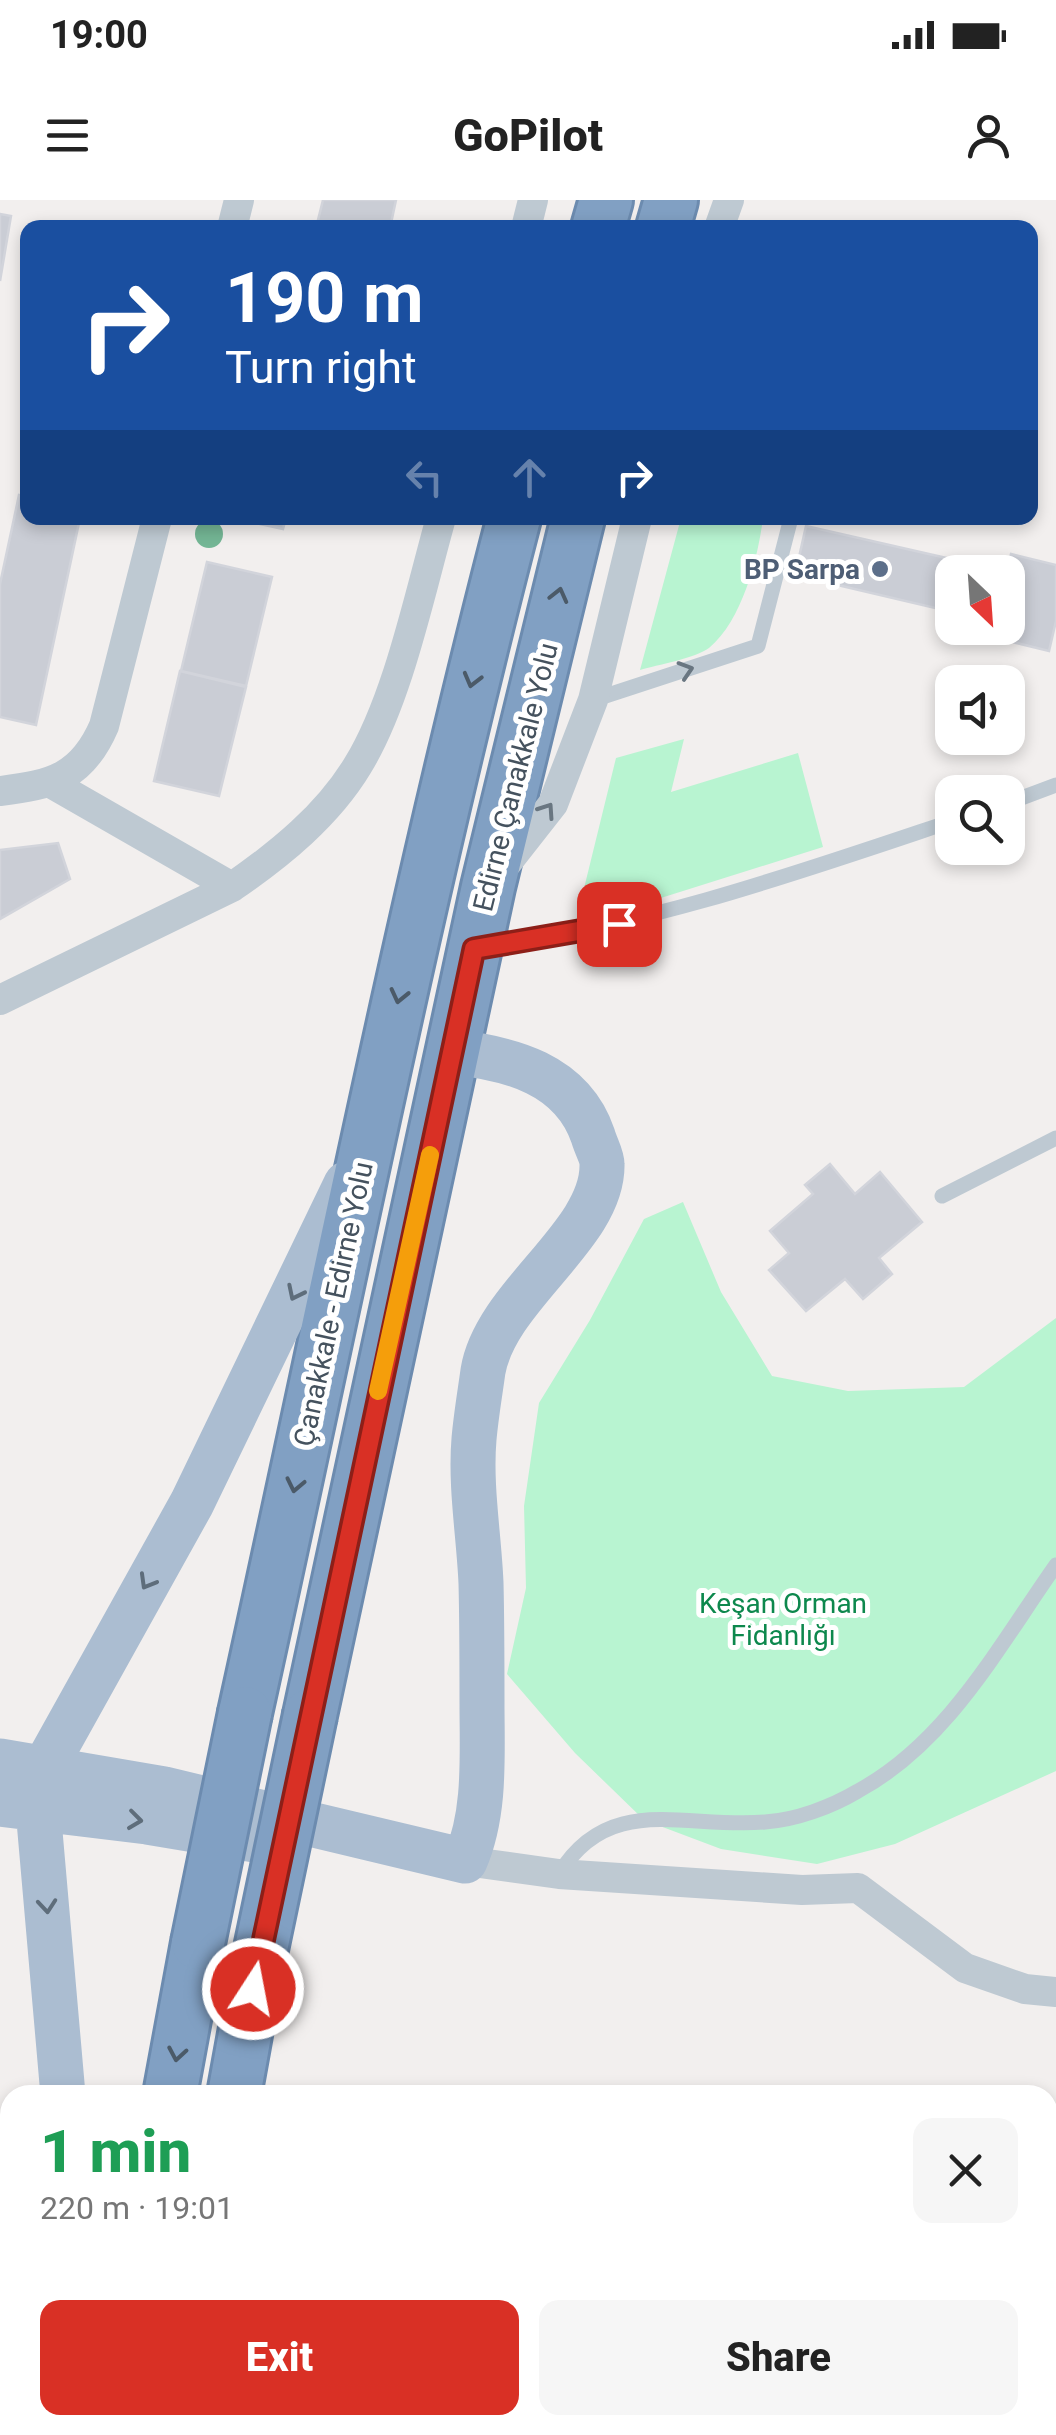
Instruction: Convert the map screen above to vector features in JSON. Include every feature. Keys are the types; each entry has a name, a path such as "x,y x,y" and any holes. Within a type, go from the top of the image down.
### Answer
{"highway":[{"name":"Çanakkale - Edirne Yolu","path":"172,2085 198,1943 366,1142 462,716 512,525"},
{"name":"Edirne Çanakkale Yolu","path":"236,2085 310,1715 474,949 576,525"}],"main road":[{"path":"27,1794 164,1789 466,1861 476,1836 482,1758 481,1586 474,1442 484,1365 504,1318 552,1262 592,1204 602,1164 588,1122 562,1090 529,1068 496,1056 452,1052"},
{"path":"27,1794 192,1504 366,1142"},
{"path":"0,1761 27,1794 62,2085"}],"street":[{"path":"0,791 49,782 74,770 93,750 104,726 156,525"},
{"path":"0,1000 232,887 265,865 340,792 360,762 394,680 439,525"},
{"path":"488,887 553,804 594,700 635,525"},
{"path":"49,782 232,887"},
{"path":"466,1861 558,1874 802,1890 858,1888 965,1968 1025,1989 1056,1992"}],"lane":[{"path":"594,700 758,646 789,525"},
{"path":"1025,797 1056,785"},
{"path":"474,949 672,912 935,827"},
{"path":"942,1196 1056,1138"},
{"path":"558,1874 594,1833 622,1822 766,1822 826,1806 888,1774 946,1722 1056,1566"}],"green space":[{"path":"679,525 762,525 739,606 721,636 703,652 640,670"},
{"path":"684,739 671,792 798,753 823,847 575,925 616,758"},
{"name":"Keşan Orman Fidanlığı","path":"683,1202 721,1292 772,1376 848,1391 964,1387 1056,1318 1056,1771 895,1844 817,1864 721,1849 644,1820 575,1753 507,1674 526,1588 524,1506 539,1403 590,1320 644,1219"}],"building":[{"path":"323,200 396,200 392,220 318,220"},
{"path":"0,214 11,216 0,281"},
{"path":"19,495 20,525 79,525 36,725 0,717 0,584"},
{"path":"806,526 935,555 935,608 795,575"},
{"path":"1025,557 1056,565 1056,621 1049,651 1025,645"},
{"path":"207,562 272,577 246,686 181,671"},
{"path":"180,671 246,687 219,796 154,781"},
{"path":"58,843 70,879 0,919 0,850"},
{"path":"830,1164 855,1194 880,1172 922,1222 879,1258 892,1274 863,1299 845,1279 806,1311 769,1270 789,1253 770,1231 813,1194 805,1185"}],"slow traffic":[{"path":"378,1391 430,1155"}],"place":[{"name":"BP Sarpa","path":"880,569"}],"route":[{"path":"253,1989 474,949 619,924"}]}
